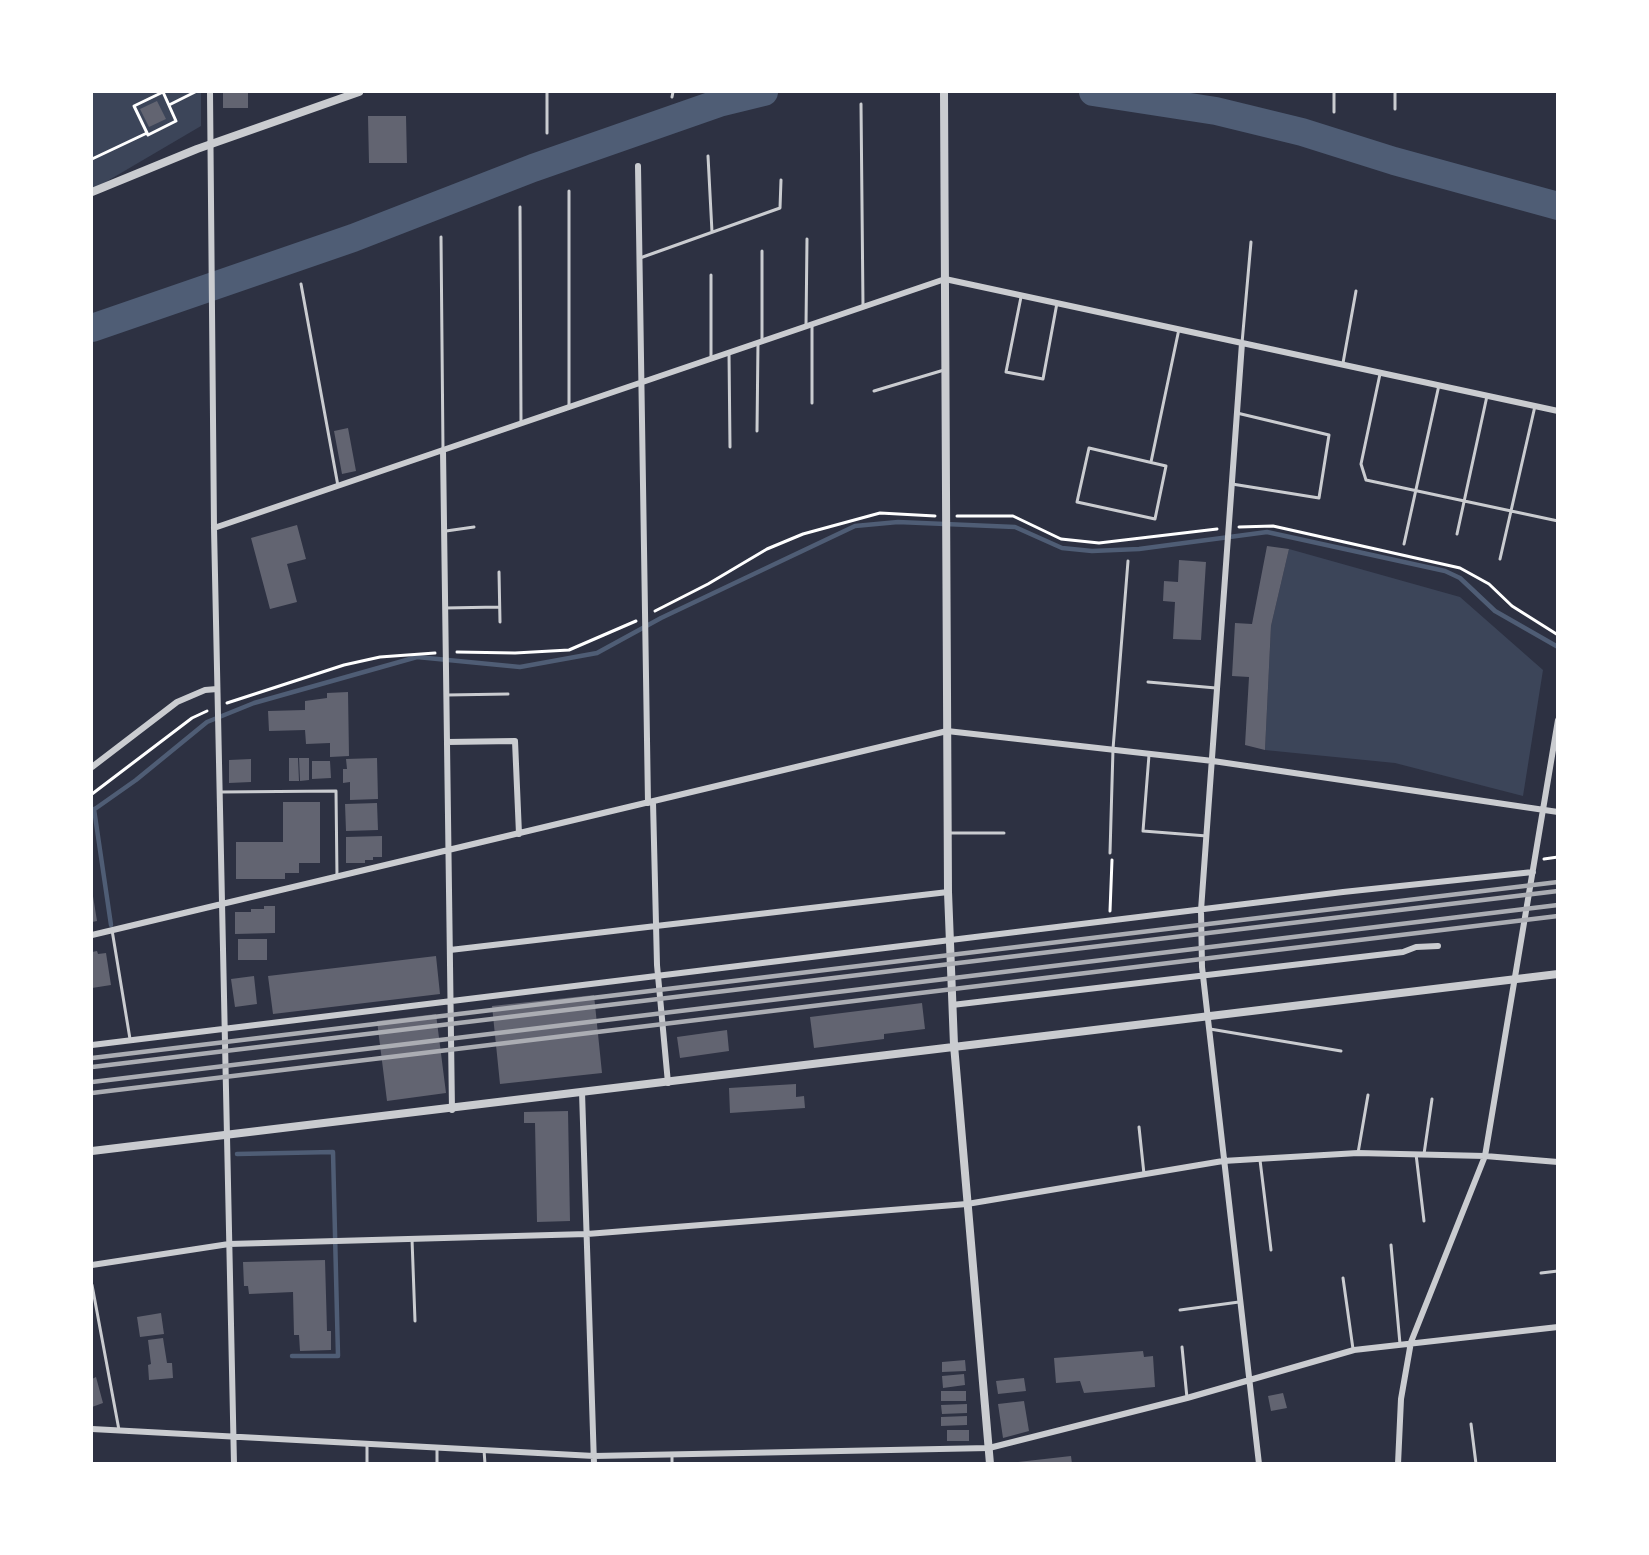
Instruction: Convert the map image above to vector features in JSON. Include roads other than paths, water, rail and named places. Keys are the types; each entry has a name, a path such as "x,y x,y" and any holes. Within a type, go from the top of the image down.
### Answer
{"street":[{"path":"210,92 214,528 234,1464"},
{"path":"92,192 211,144 359,92"},
{"path":"944,92 948,892 954,1045 990,1464"},
{"path":"638,166 645,638 650,802 658,926 658,976 668,1083"},
{"path":"214,528 945,279 1557,411"},
{"path":"1242,343 1201,910 1202,974 1206,1016 1258,1464"},
{"path":"443,450 452,1110"},
{"path":"92,767 177,702 205,690 218,689"},
{"path":"1398,1464 1401,1399 1411,1342 1485,1156 1557,720"},
{"path":"92,934 222,905 947,731 1213,760 1557,812"},
{"path":"447,742 515,741 519,834"},
{"path":"92,1045 950,940 1533,872"},
{"path":"450,950 948,892"},
{"path":"952,1005 1438,946"},
{"path":"92,1152 452,1110 954,1045 1557,975"},
{"path":"582,1092 594,1464"},
{"path":"92,1265 228,1244 587,1234 967,1204 1223,1161 1358,1153 1485,1156 1557,1162"},
{"path":"92,1429 594,1456 989,1448 1187,1398 1353,1350 1557,1327"}],"lane":[{"path":"546,92 547,133"},
{"path":"672,97 673,92"},
{"path":"1334,92 1334,111"},
{"path":"1395,92 1395,109"},
{"path":"861,104 863,306"},
{"path":"708,156 712,232"},
{"path":"640,258 780,208 781,180"},
{"path":"569,191 569,407"},
{"path":"520,207 521,423"},
{"path":"441,237 443,450"},
{"path":"807,239 812,404"},
{"path":"1242,343 1251,242"},
{"path":"757,431 762,250"},
{"path":"711,275 711,358"},
{"path":"301,284 338,486"},
{"path":"1343,364 1356,291"},
{"path":"1022,295 1006,372 1043,379 1057,303"},
{"path":"1151,462 1179,329"},
{"path":"729,352 730,447"},
{"path":"874,391 946,369"},
{"path":"1380,373 1360,464 1366,480 1557,521"},
{"path":"1404,544 1439,385"},
{"path":"1457,534 1487,396"},
{"path":"1500,559 1535,406"},
{"path":"1232,484 1319,498 1329,435 1237,413"},
{"path":"1089,448 1151,462 1166,466 1155,519 1077,502 1089,448"},
{"path":"444,531 474,527"},
{"path":"1110,853 1113,749 1128,561"},
{"path":"499,572 500,622"},
{"path":"445,608 499,607"},
{"path":"1148,682 1218,688"},
{"path":"447,695 508,694"},
{"path":"1149,753 1143,831 1207,837"},
{"path":"220,792 336,791 337,877"},
{"path":"947,833 1004,833"},
{"path":"112,930 130,1040"},
{"path":"1208,1029 1341,1051"},
{"path":"1358,1153 1368,1095"},
{"path":"1424,1154 1432,1099"},
{"path":"1139,1127 1144,1176"},
{"path":"1416,1154 1424,1221"},
{"path":"1260,1159 1271,1250"},
{"path":"412,1239 415,1321"},
{"path":"1392,1245 1400,1344"},
{"path":"1540,1273 1557,1271"},
{"path":"1344,1278 1353,1350"},
{"path":"92,1285 118,1430"},
{"path":"1180,1310 1239,1302"},
{"path":"1182,1347 1187,1398"},
{"path":"1471,1424 1476,1464"},
{"path":"367,1443 367,1464"},
{"path":"436,1447 437,1464"},
{"path":"484,1450 485,1464"},
{"path":"672,1454 672,1464"}],"waterway":[{"path":"92,328 353,238 533,168 719,103 764,92"},
{"path":"1093,92 1216,111 1302,132 1394,161 1558,206"},
{"path":"92,811 136,780 207,722 254,703 417,657 520,667 597,653 661,618 855,526 898,522 1015,527 1062,548 1092,551 1139,549 1267,532 1445,571 1460,578 1495,611 1558,647"},
{"path":"94,809 111,925"},
{"path":"237,1154 333,1152 338,1356 292,1356"}],"railway":[{"path":"92,1058 1558,882"},
{"path":"92,1067 1558,891"},
{"path":"92,1082 1558,905"},
{"path":"92,1093 1558,916"}]}
